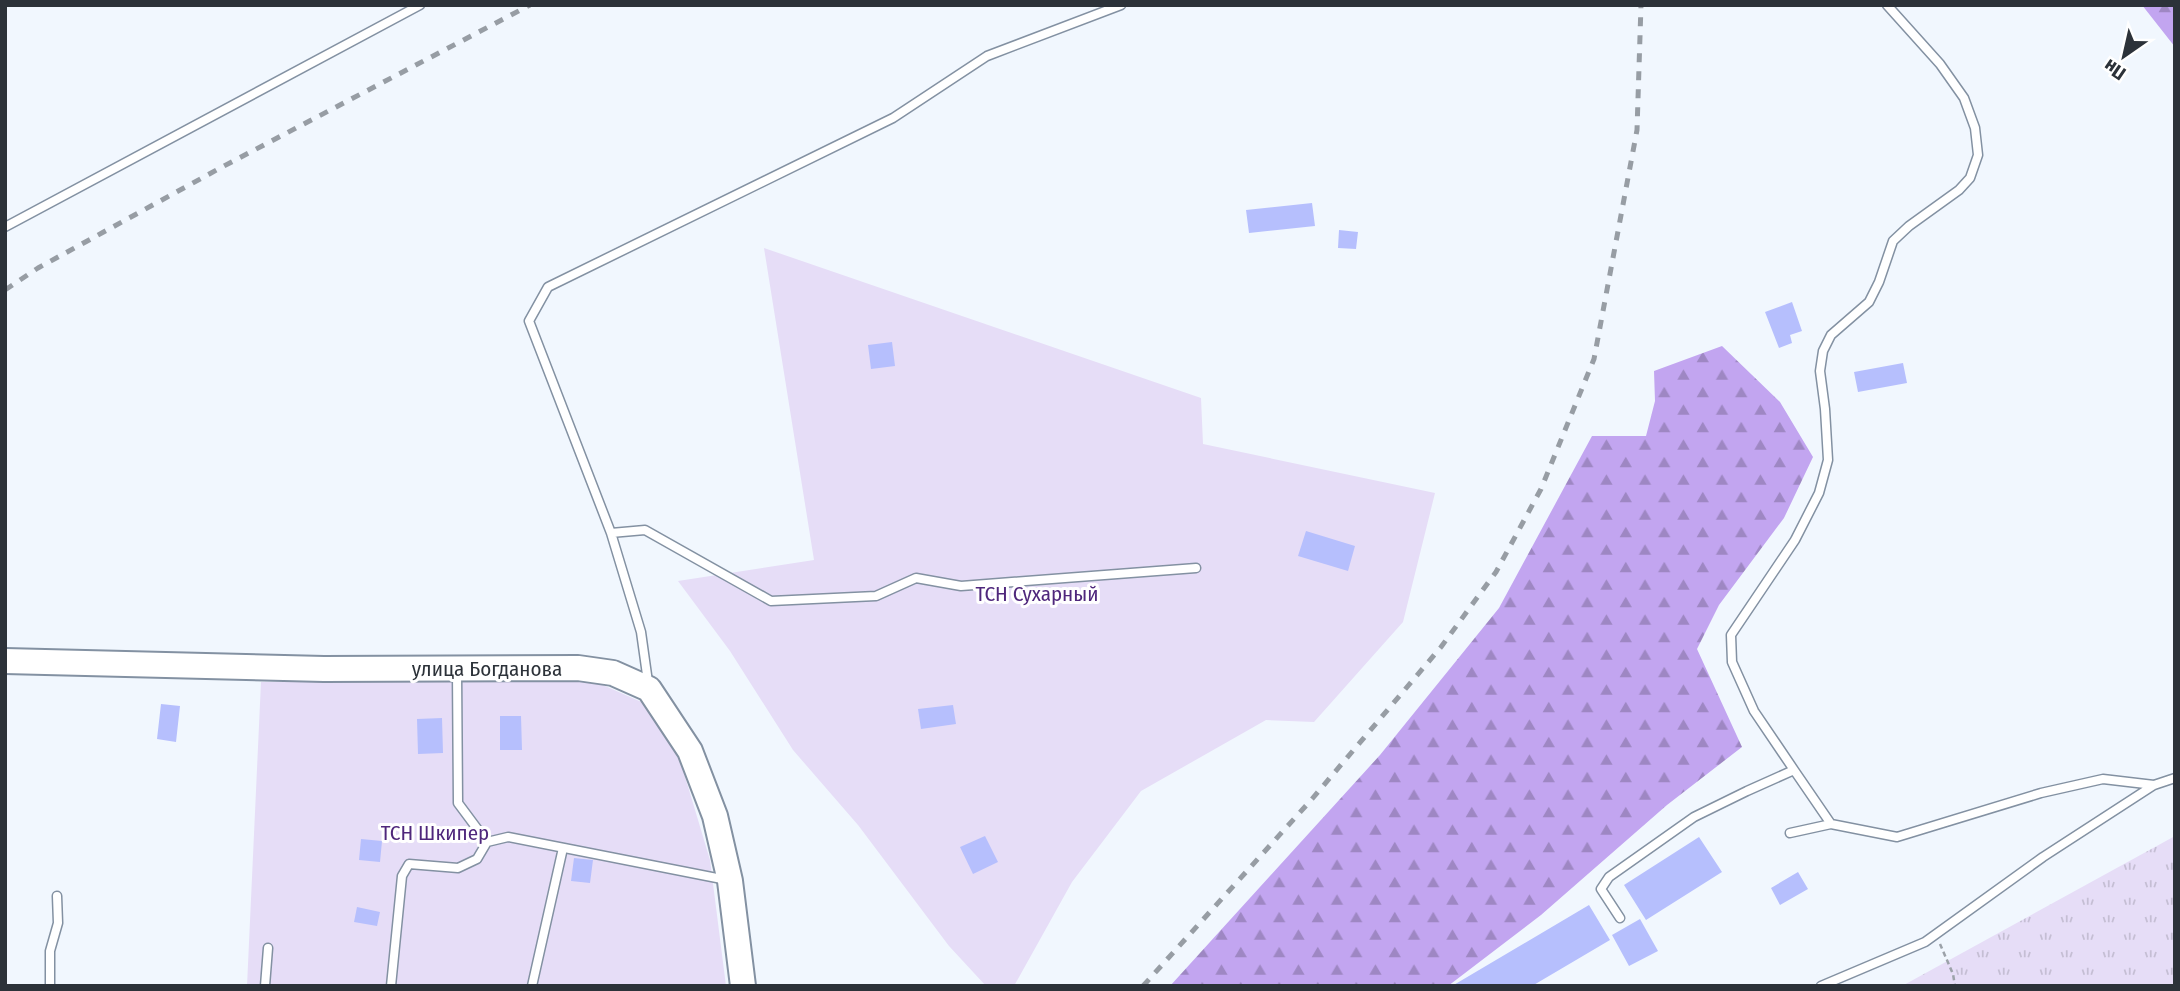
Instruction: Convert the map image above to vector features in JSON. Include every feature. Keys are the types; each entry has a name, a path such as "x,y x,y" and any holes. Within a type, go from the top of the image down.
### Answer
{"main road":[{"name":"улица Богданова","path":"5,661 324,669 578,668 613,673 649,689"},
{"path":"649,689 690,751 715,817 730,881 743,986"}],"lane":[{"path":"5,227 420,5"},
{"path":"649,689 641,632 611,533 529,321 548,287 892,118 987,56 1121,5"},
{"path":"1831,824 1754,711 1732,662 1731,635 1795,540 1819,493 1828,460 1820,371 1827,343 1839,327 1869,302 1894,241 1909,226 1959,190 1970,178 1978,155 1975,128 1964,98 1940,64 1887,5"},
{"path":"611,533 645,530 771,601 876,596 916,578 961,586 1196,568"},
{"path":"457,669 458,803 487,842"},
{"path":"1620,918 1601,889 1609,877 1694,817 1794,770"},
{"path":"1821,986 1925,942 2043,857 2154,785 2175,778"},
{"path":"1790,833 1831,824 1897,837 2041,793 2103,779 2154,785"},
{"path":"391,986 402,876 409,864 458,868 477,859 487,842 508,837 730,881"},
{"path":"533,986 563,848"},
{"path":"50,986 50,951 58,923 57,896"},
{"path":"265,986 268,948"}],"path":[{"path":"1935,934 1954,975 1955,986"}],"green space":[{"path":"2142,5 2175,5 2175,47"},
{"name":"ТСН Сухарный","path":"764,248 1201,398 1203,444 1435,493 1403,622 1314,722 1266,720 1141,791 1072,882 1014,986 986,986 949,946 858,825 793,750 730,651 678,581 814,560"},
{"path":"1722,346 1780,402 1813,457 1784,518 1719,605 1697,649 1742,747 1667,805 1541,915 1448,986 1170,986 1380,755 1499,608 1592,436 1646,436 1655,401 1654,371"},
{"name":"ТСН Шкипер","path":"587,678 646,704 678,753 710,860 726,986 247,986 261,682"},
{"path":"2175,836 2175,986 1902,986"}],"building":[{"path":"1312,203 1315,226 1249,233 1246,210"},
{"path":"1339,230 1358,232 1356,249 1338,248"},
{"path":"1792,302 1802,331 1790,335 1792,343 1779,348 1765,312"},
{"path":"892,342 895,366 871,369 868,345"},
{"path":"1903,363 1907,383 1858,392 1854,372"},
{"path":"1306,531 1355,546 1348,571 1298,556"},
{"path":"161,704 180,706 176,742 157,739"},
{"path":"953,705 956,724 921,729 918,709"},
{"path":"500,716 521,716 522,750 500,750"},
{"path":"442,718 443,753 418,754 417,719"},
{"path":"985,836 998,862 973,874 960,847"},
{"path":"1699,837 1722,872 1646,920 1624,885"},
{"path":"361,839 382,841 380,862 359,860"},
{"path":"574,858 593,860 590,883 571,881"},
{"path":"1798,872 1808,889 1780,905 1771,888"},
{"path":"1589,905 1610,940 1532,986 1452,986"},
{"path":"357,907 380,912 377,926 354,922"},
{"path":"1640,919 1658,951 1629,966 1612,935"}],"railway":[{"path":"5,290 38,268 222,167 530,5"},
{"path":"1143,986 1312,799 1441,647 1496,572 1541,489 1594,359 1637,130 1641,5"}]}
